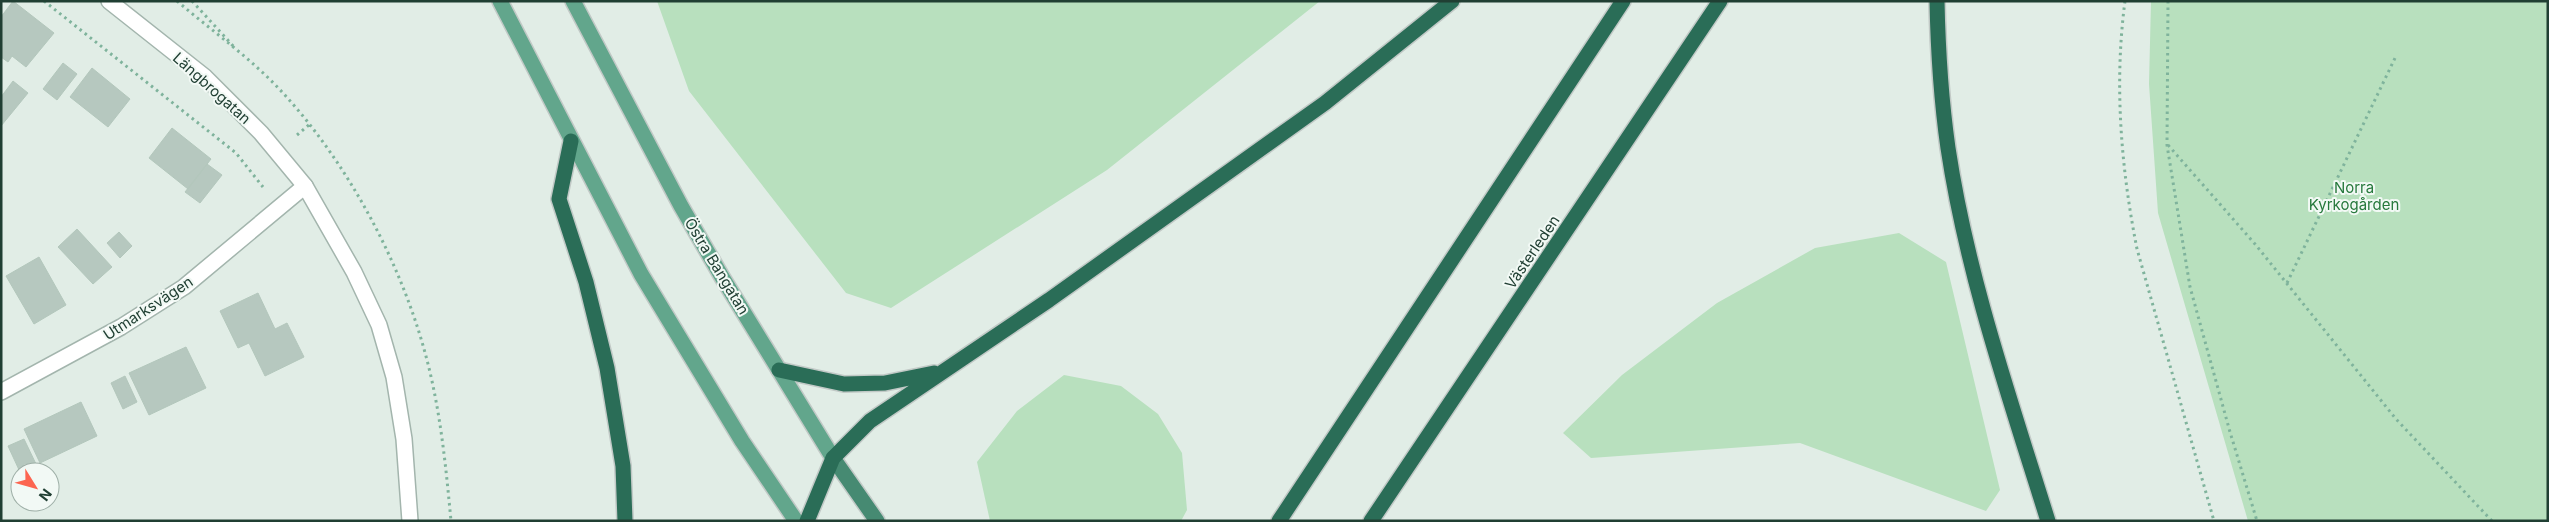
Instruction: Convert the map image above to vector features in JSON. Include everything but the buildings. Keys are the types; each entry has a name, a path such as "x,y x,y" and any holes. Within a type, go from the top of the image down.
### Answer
{"highway":[{"path":"807,521 833,458 870,421 1049,300 1325,103 1452,1"},
{"path":"1279,521 1623,1"},
{"name":"Västerleden","path":"1371,521 1720,1"},
{"path":"1937,1 1942,96 1958,204 1999,362 2048,521"},
{"path":"571,141 559,199 586,282 607,368 623,466 625,521"},
{"path":"779,370 844,384 885,383 940,372"},
{"name":"Östra Bangatan","path":"833,458 876,521"}],"main road":[{"path":"500,1 571,141 642,274 742,440 796,521"},
{"name":"Östra Bangatan","path":"573,1 681,206 833,458"}],"street":[{"name":"Längbrogatan","path":"109,1 205,77 261,133 305,186 354,272 379,325 394,377 404,438 410,521"},
{"name":"Utmarksvägen","path":"1,392 121,327 184,287 305,186"}],"path":[{"path":"44,1 236,152 247,164 277,208"},
{"path":"192,1 240,55"},
{"path":"2125,1 2120,75 2123,155 2129,208 2137,249 2214,521"},
{"path":"2168,1 2167,145 2190,286 2230,432 2257,521"},
{"path":"2287,283 2396,56"},
{"path":"2167,145 2287,283 2396,419 2492,521"}],"green space":[{"path":"657,1 1320,1 1107,170 891,308 846,293 689,91"},
{"name":"Norra Kyrkogården","path":"2151,1 2548,1 2548,521 2248,521 2158,213 2149,84"},
{"path":"1899,233 1946,262 2000,490 1986,511 1800,443 1591,458 1563,433 1622,375 1717,303 1815,248"},
{"path":"1064,375 1121,386 1158,414 1182,453 1187,510 1181,521 990,521 977,462 1017,411"}]}
